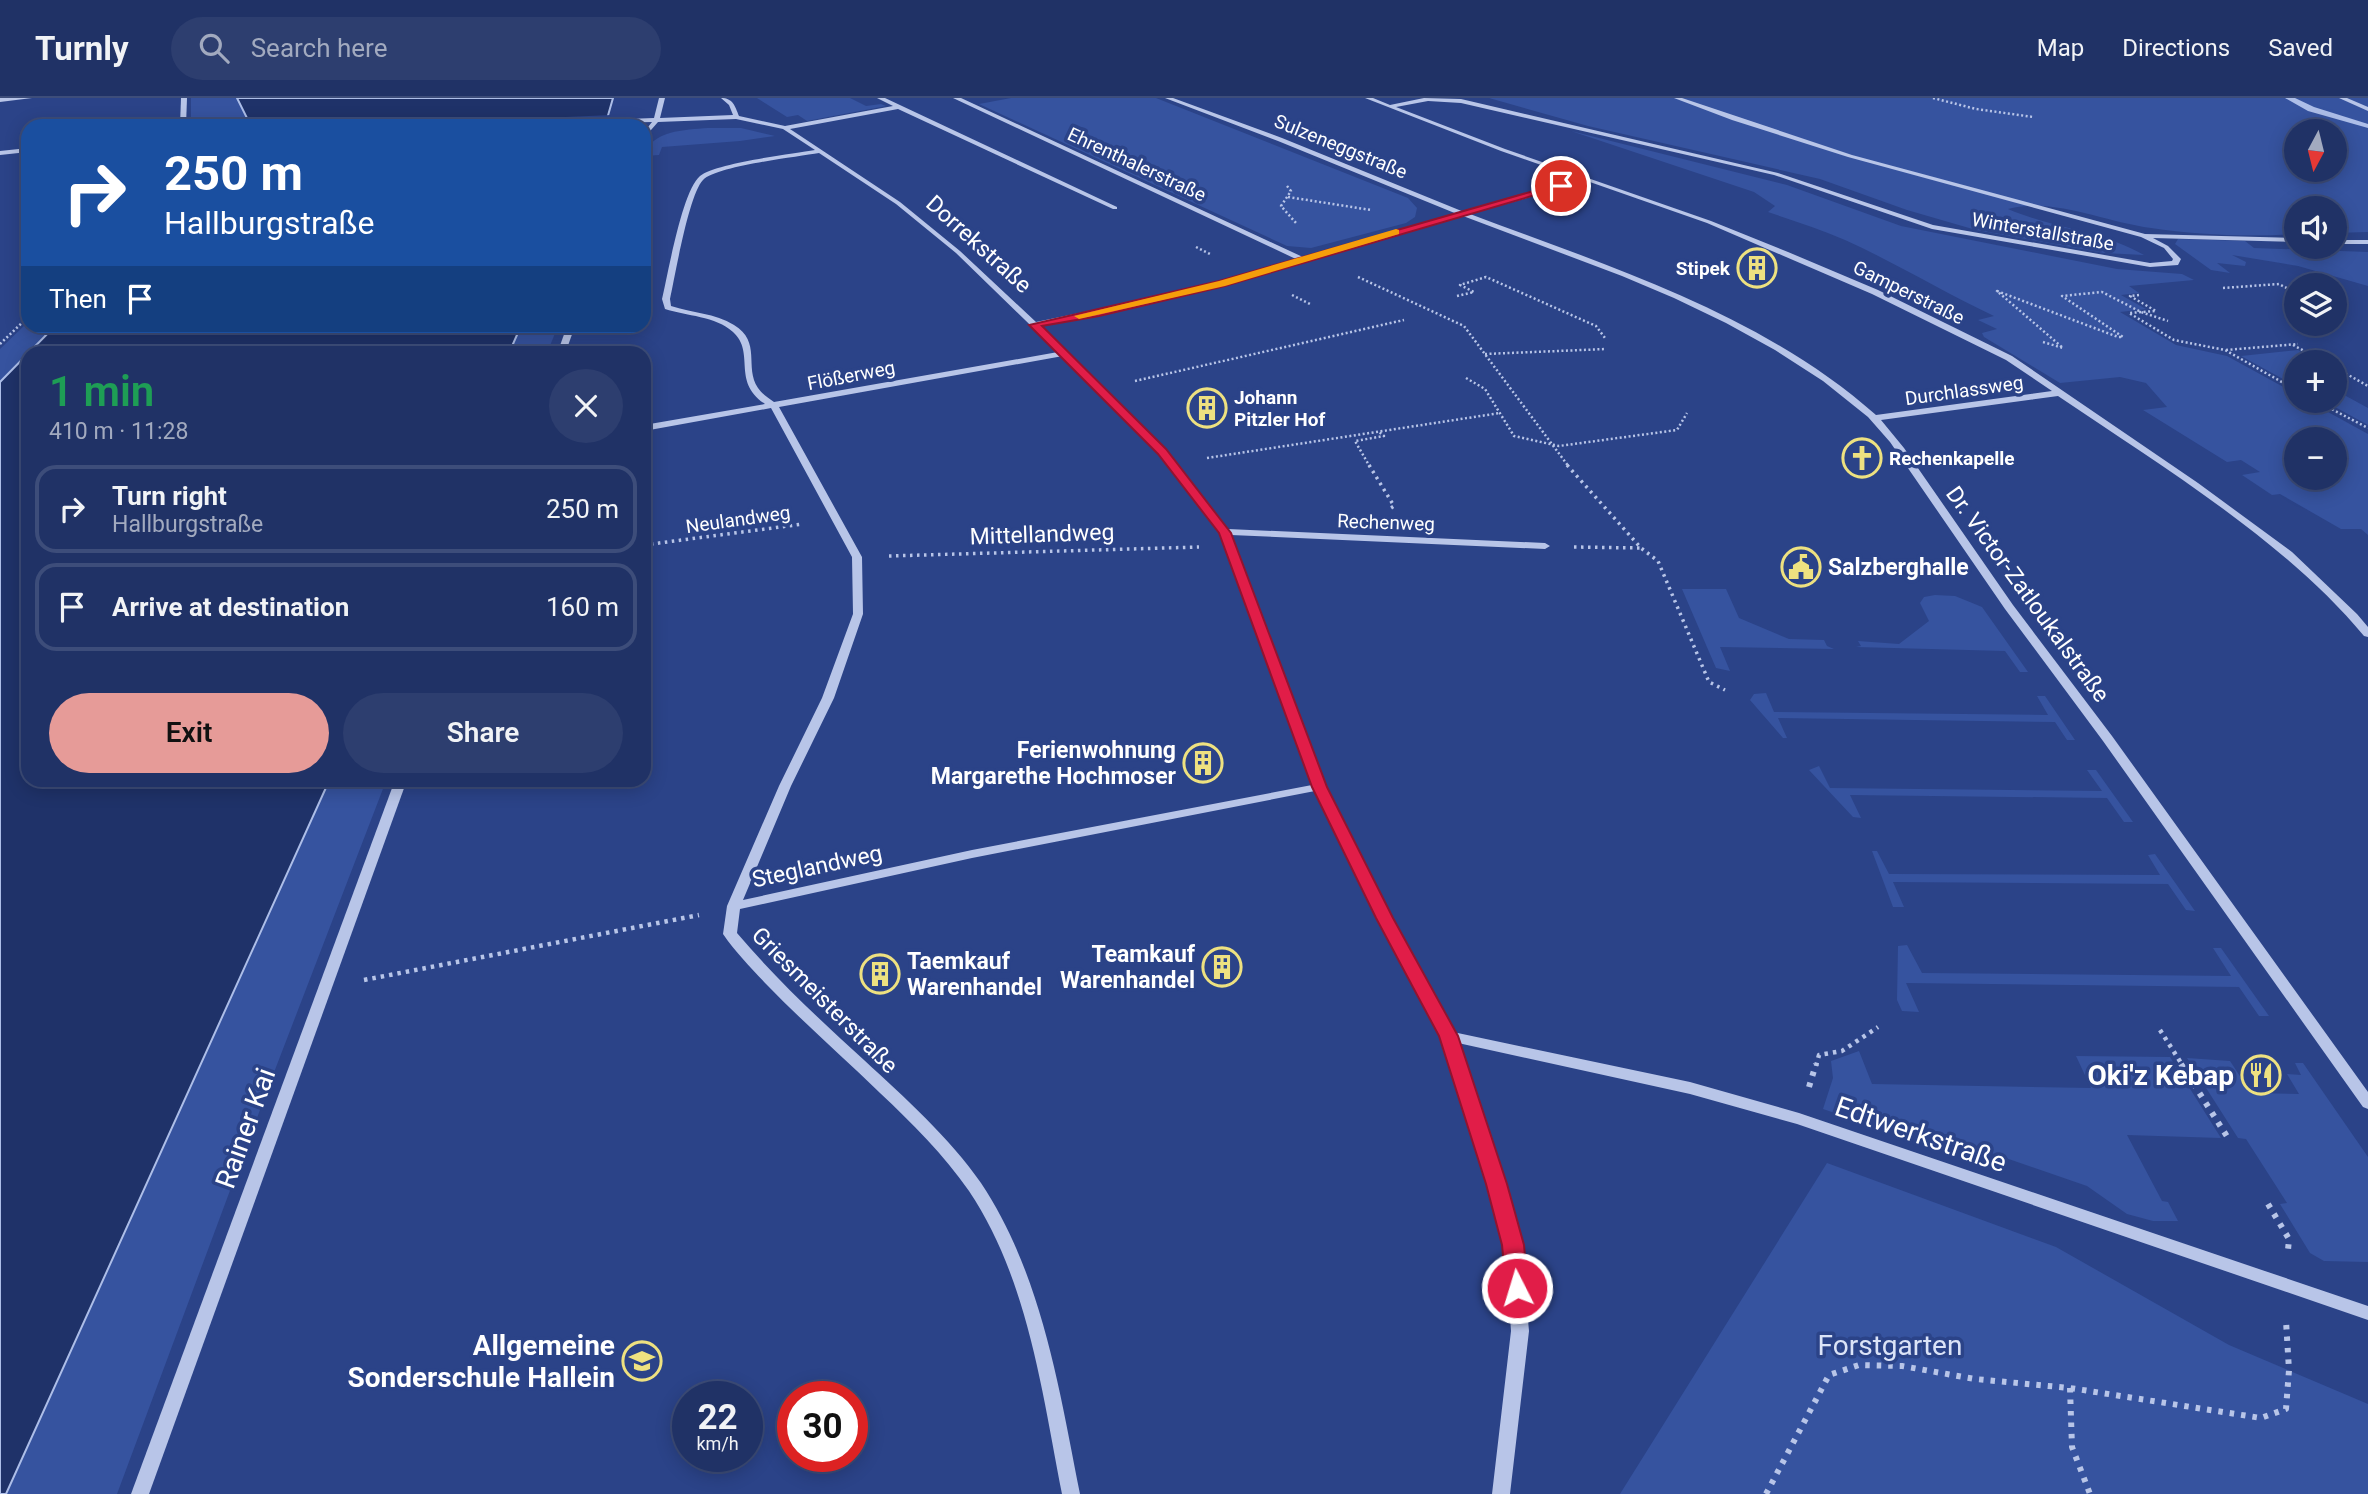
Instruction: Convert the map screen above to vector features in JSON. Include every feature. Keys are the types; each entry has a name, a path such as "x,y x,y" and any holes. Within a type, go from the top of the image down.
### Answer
{"street":[{"path":"0,100 29,98"},
{"path":"183,119 184,98"},
{"path":"651,127 657,119 662,98"},
{"path":"724,98 732,104 736,117"},
{"path":"880,98 1115,208"},
{"name":"Ehrenthalerstraße","path":"956,98 1303,260"},
{"name":"Sulzeneggstraße","path":"1168,98 1269,134 1461,213"},
{"name":"Gamperstraße","path":"1368,98 1709,222 1875,292 2009,358 2195,485 2288,554 2353,616 2368,634"},
{"name":"Winterstallstraße","path":"1391,106 1428,99 1461,102 1776,174 1932,227 2109,260 2150,265 2175,263 2177,259 2166,247 2143,236 1881,166 1759,129 1677,98"},
{"path":"2342,98 2368,109"},
{"path":"651,119 736,117 785,128 898,107"},
{"name":"Dorrekstraße","path":"785,128 930,227 1100,388 1172,463 1225,533 1320,787 1384,918 1448,1036 1491,1163 1513,1245 1520,1331 1501,1494"},
{"path":"0,153 21,151"},
{"path":"775,407 760,399 749,384 746,368 748,348 739,332 730,325 679,312 668,307 666,299 690,204 701,179 716,170 821,152"},
{"path":"1034,325 1160,299 1587,179"},
{"name":"Dr. Victor-Zatloukalstraße","path":"1461,213 1610,267 1672,294 1779,349 1875,418 1983,571 2119,755 2306,1021 2368,1103"},
{"path":"2143,236 2284,240"},
{"path":"2347,242 2368,242"},
{"name":"Flößerweg","path":"651,427 775,407 1065,353"},
{"name":"Durchlassweg","path":"1875,418 2059,393"},
{"name":"Griesmeisterstraße","path":"775,407 857,557 858,614 828,698 785,786 734,906 730,934 755,965 926,1130 974,1187 1008,1246 1036,1334 1071,1494"},
{"name":"Rechenweg","path":"1225,533 1545,546"},
{"name":"Rainer Kai","path":"139,1494 398,787"},
{"name":"Steglandweg","path":"734,906 972,854 1320,787"},
{"name":"Edtwerkstraße","path":"1448,1036 1689,1088 1799,1119 2368,1314"}],"path":[{"path":"1933,98 1976,109 2033,117"},
{"path":"1287,187 1291,191 1281,205 1295,219 1296,226"},
{"path":"1289,197 1432,221"},
{"path":"1358,277 1464,326 1551,445 1641,548 1658,561 1709,682 1725,690"},
{"path":"1457,296 1474,292 1460,285 1486,277 1596,326 1605,338"},
{"path":"2223,288 2279,284 2284,287"},
{"path":"2037,340 2063,348 1997,291 2118,337 2123,337 2062,296 2102,292 2141,312 2168,321"},
{"path":"2143,295 2130,296 2156,311 2129,313 2174,340 2225,350 2298,344"},
{"path":"1100,388 1404,320"},
{"path":"0,344 21,324"},
{"path":"2292,345 2302,350"},
{"path":"1485,355 1606,349"},
{"path":"2225,350 2284,383"},
{"path":"2347,375 2368,386"},
{"path":"1466,378 1485,389 1514,436 1551,445 1677,430 1685,420 1686,413"},
{"path":"1172,463 1500,412"},
{"path":"2339,413 2368,428"},
{"path":"1377,430 1384,436 1355,441 1394,506 1386,511 1403,540"},
{"name":"Neulandweg","path":"651,544 835,520"},
{"name":"Mittellandweg","path":"857,557 1229,545"},
{"path":"1606,549 1641,548"},
{"name":"Steglandweg","path":"324,988 676,920 734,906"},
{"path":"1799,1119 1819,1055 1842,1051 1878,1027"},
{"path":"2160,1030 2228,1138"},
{"path":"1766,1494 1829,1376 1859,1365 1902,1366 1975,1379 2070,1388 2261,1418 2286,1409 2289,1370 2283,1286 2289,1239 2268,1204"},
{"path":"2070,1388 2072,1447 2090,1494"}],"green space":[{"path":"191,98 237,98 247,118 246,119 191,119"},
{"path":"757,98 850,98 866,106 886,106 807,121 798,115 787,117"},
{"path":"1011,98 1156,98 1408,198 1417,208 1415,217 1406,223 1311,248 1287,246 979,104"},
{"path":"1489,98 2368,98 2368,232 2347,233 2347,196 2284,196 2284,234 2205,234 2133,225 2061,208 2025,206 2008,209 2111,240 2144,255 2104,253 1976,230 1907,210 1820,179 1588,126"},
{"path":"741,128 775,136 662,147 659,155 651,156 651,144 654,141 679,131"},
{"path":"1571,131 1787,185 1901,226 2117,269 2182,274 2194,280 2129,286 2139,293 2121,295 2146,309 2120,312 2176,345 2227,356 2284,387 2284,413 2330,413 2368,434 2368,535 2361,529 2341,529 2280,494 2272,495 2242,475 2260,472 2241,460 2227,462 2143,410 2167,407 2146,383 2120,377 2060,383 1984,337 1982,333 1997,329 1978,320 1994,316 1845,240 1768,212 1775,206 1754,192"},
{"path":"2178,239 2245,241 2254,248 2284,249 2284,259 2347,259 2347,251 2368,252 2368,286 2347,280 2347,273 2322,273 2232,255 2246,262 2245,266 2217,263 2230,273 2211,270 2175,244"},
{"path":"21,329 21,333 48,333 35,346 21,346 21,361 0,382 0,349"},
{"path":"518,333 555,333 550,346 512,346"},
{"path":"2284,351 2284,379 2241,356"},
{"path":"2347,397 2368,408 2368,425 2346,413"},
{"path":"1682,589 1726,589 1739,618 1789,639 1824,640 1827,646 1834,649 1720,647 1730,671 1716,668"},
{"path":"1955,596 1982,607 2028,672 2020,672 2005,651 1856,647 1861,646 1858,641 1899,644 1929,621 1920,603 1924,597"},
{"path":"1766,693 1774,712 2048,715 2037,696 2045,696 2075,740 2067,740 2055,722 1778,718 1787,738 1783,738 1750,700 1754,694"},
{"path":"1819,766 1830,788 2102,791 2087,770 2096,770 2133,822 2124,822 2107,798 1850,795 1861,818 1853,817 1809,770"},
{"path":"326,787 384,787 117,1494 6,1494"},
{"path":"1872,851 1877,851 1889,874 2160,875 2148,855 2155,854 2195,911 2186,910 2168,884 1893,882 1904,907 1893,907"},
{"path":"1907,945 1922,973 2231,976 2213,948 2221,948 2269,1016 2259,1016 2239,987 1906,983 1919,1012 1902,1011 1897,1000 1898,946"},
{"path":"1859,1051 1872,1084 2091,1088 2076,1056 2170,1057 2221,1138 2127,1135 2162,1201 2168,1202 2178,1221 2153,1221 2127,1214 2087,1186 1948,1138 1903,1136 1823,1109 1833,1078 1831,1061"},
{"path":"2187,1058 2230,1061 2251,1093 2299,1094 2287,1074 2301,1075 2295,1063 2303,1063 2368,1157 2368,1262 2324,1261 2310,1253 2280,1204 2287,1203 2246,1139 2238,1138"},
{"name":"Forstgarten","path":"1827,1163 2056,1247 2229,1345 2368,1404 2368,1494 1620,1494"}],"shaded area":[{"path":"237,98 613,98 607,119 247,118"},
{"path":"48,333 518,333 512,346 35,346"},
{"path":"21,361 21,787 326,787 6,1494 0,1494 0,382"}],"pier":[{"path":"611,115 610,119 520,119"}],"waterway":[{"path":"2289,98 2311,109 2368,126"}],"slow traffic":[{"path":"1079,316 1221,284 1396,232"}],"place":[{"name":"Stipek","path":"1757,268"},
{"name":"Johann Pitzler Hof","path":"1207,408"},
{"name":"Rechenkapelle","path":"1862,458"},
{"name":"Salzberghalle","path":"1801,567"},
{"name":"Ferienwohnung Margarethe Hochmoser","path":"1203,763"},
{"name":"Teamkauf Warenhandel","path":"1222,967"},
{"name":"Taemkauf Warenhandel","path":"880,974"},
{"name":"Oki'z Kebap","path":"2261,1075"},
{"name":"Allgemeine Sonderschule Hallein","path":"642,1361"}],"route":[{"path":"1517,1288 1513,1245 1497,1184 1448,1036 1384,918 1320,787 1225,533 1162,451 1076,363 1034,325 1099,313 1221,284 1561,186"}]}
